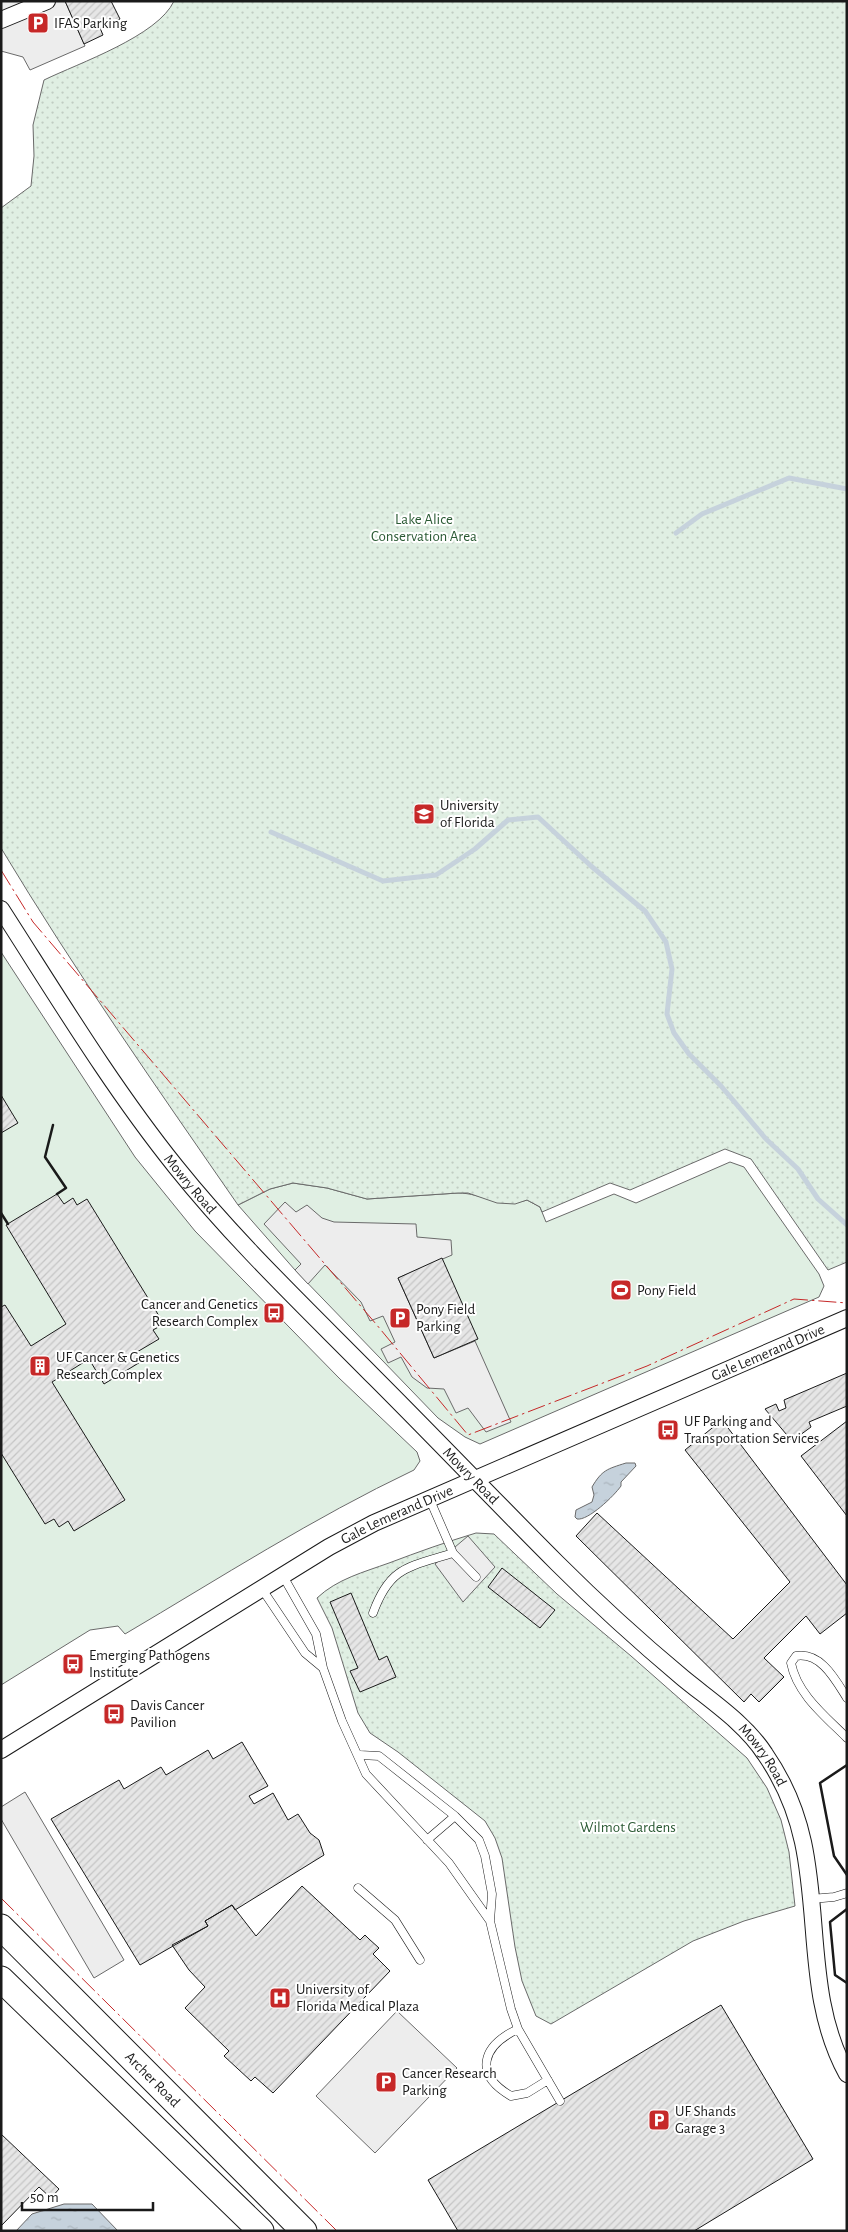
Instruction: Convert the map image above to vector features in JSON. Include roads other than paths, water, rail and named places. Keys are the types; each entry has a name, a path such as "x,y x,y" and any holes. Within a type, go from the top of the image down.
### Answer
{"main road":[{"name":"Archer Road","path":"1,1926 304,2231"},
{"path":"1,1979 261,2231"}],"street":[{"path":"1,20 47,1"},
{"name":"Mowry Road","path":"1,909 110,1078 187,1180 274,1277 477,1479 560,1567 678,1674 748,1733 762,1748 782,1782 803,1841 811,1899 817,1978 823,2010 830,2037 847,2074"},
{"name":"Gale Lemerand Drive","path":"1,1750 329,1547 374,1523 847,1318"}],"lane":[{"path":"430,1500 453,1553 476,1578"},
{"path":"373,1613 380,1594 390,1579 414,1566 453,1553"},
{"path":"283,1576 316,1634 323,1668 342,1721 360,1755 366,1774 449,1863 490,1921"},
{"path":"262,1589 305,1653 323,1668"},
{"path":"847,1698 821,1662 807,1655 796,1656 791,1663 793,1675 802,1690 847,1738"},
{"path":"360,1755 379,1756 455,1816 479,1840 485,1856 492,1894 490,1921 518,2029 560,2101"},
{"path":"427,1840 455,1816"},
{"path":"358,1888 395,1920 420,1960"},
{"path":"811,1899 834,1897 847,1893"},
{"path":"518,2029 492,2045 488,2052 486,2065 492,2079 501,2091 511,2096 527,2092 548,2080"}],"water":[{"path":"626,1463 635,1463 636,1466 621,1482 618,1490 594,1512 582,1519 577,1519 575,1517 576,1510 592,1502 594,1495 592,1487 599,1477 610,1469"},
{"path":"64,2204 92,2204 118,2231 16,2231 32,2214"}],"waterway":[{"path":"676,533 702,514 789,478 847,489"},
{"path":"271,832 383,881 436,875 475,849 508,820 538,817 591,866 645,911 666,942 672,969 667,1014 674,1033 689,1054 721,1086 766,1139 798,1169 818,1199 847,1225"}],"place":[{"name":"IFAS Parking","path":"38,23"},
{"name":"University of Florida","path":"424,814"},
{"name":"Pony Field","path":"621,1290"},
{"name":"Cancer and Genetics Research Complex","path":"274,1313"},
{"name":"Pony Field Parking","path":"400,1318"},
{"name":"UF Cancer & Genetics Research Complex","path":"40,1366"},
{"name":"UF Parking and Transportation Services","path":"668,1430"},
{"name":"Emerging Pathogens Institute","path":"73,1664"},
{"name":"Davis Cancer Pavilion","path":"114,1714"},
{"name":"University of Florida Medical Plaza","path":"280,1998"},
{"name":"Cancer Research Parking","path":"386,2082"},
{"name":"UF Shands Garage 3","path":"659,2120"}],"park label":[{"name":"Lake Alice Conservation Area","path":"424,528"},
{"name":"Wilmot Gardens","path":"628,1827"}]}
